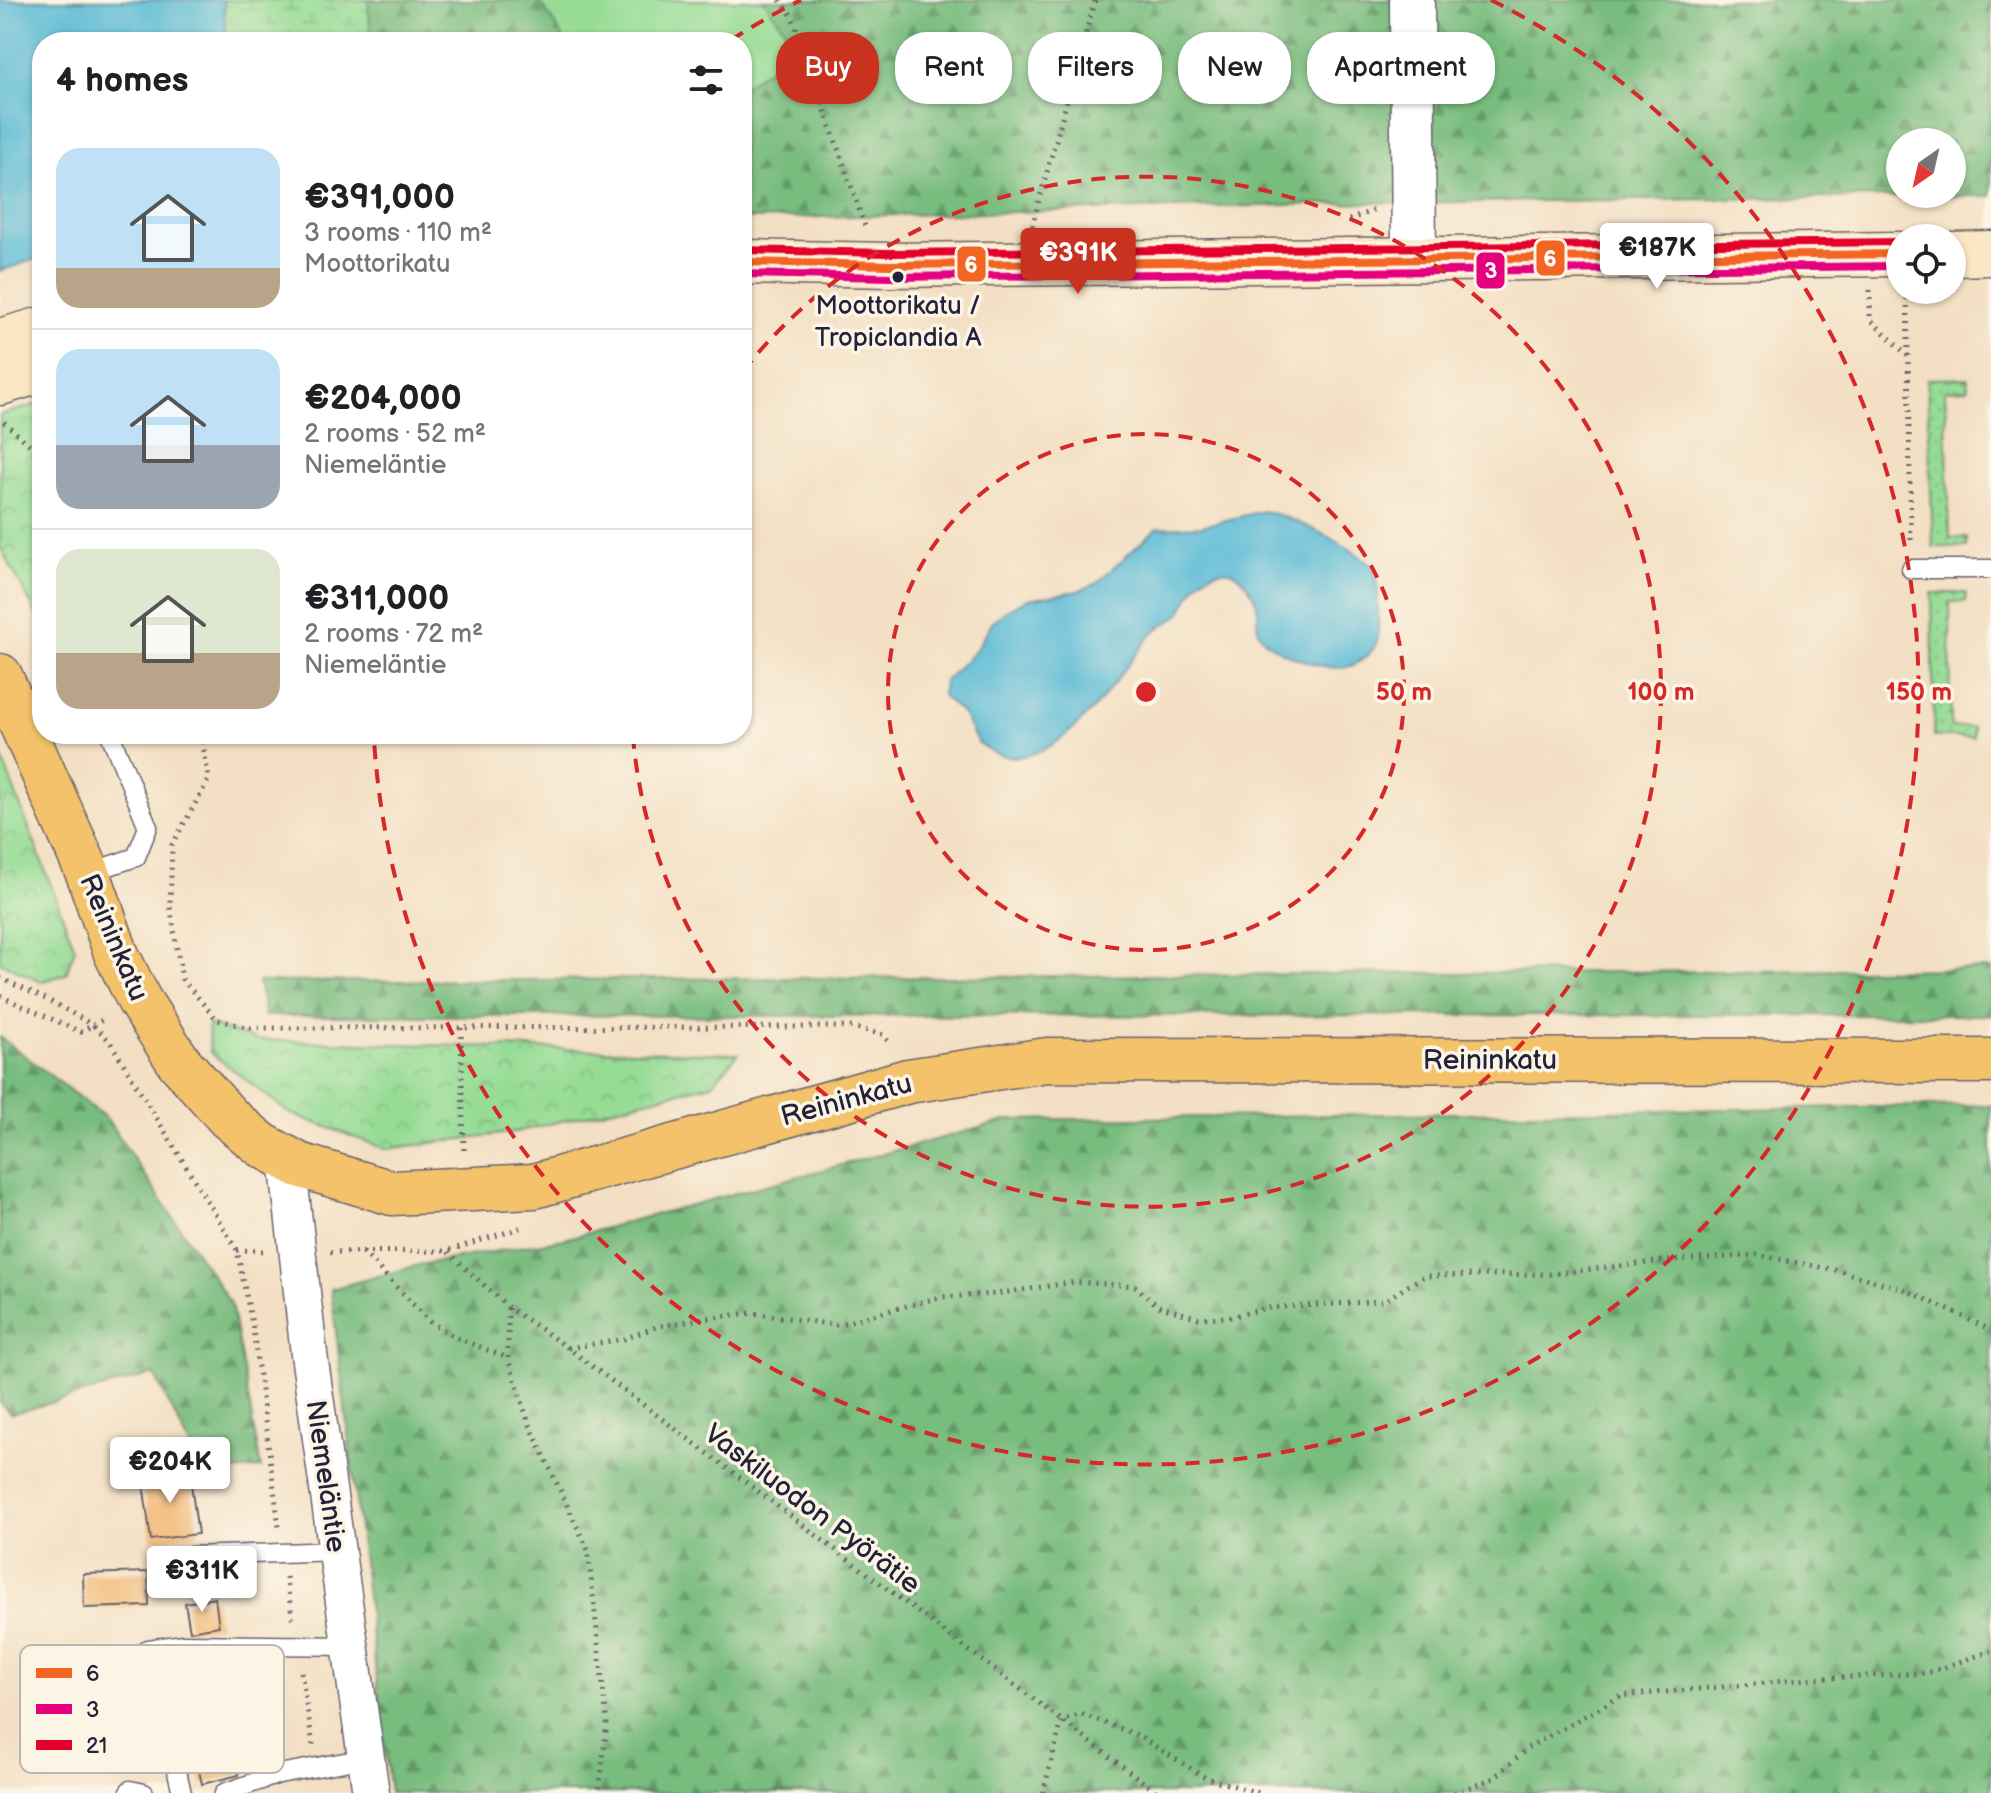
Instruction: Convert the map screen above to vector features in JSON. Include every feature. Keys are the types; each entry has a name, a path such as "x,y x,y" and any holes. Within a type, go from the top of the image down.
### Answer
{"main road":[{"path":"1966,254 1991,253"},
{"path":"752,262 890,265 1886,254"},
{"path":"0,341 32,332"},
{"path":"0,383 32,373"},
{"name":"Reininkatu","path":"0,676 32,726"},
{"name":"Reininkatu","path":"40,744 116,953 139,1000 179,1062 229,1118 262,1145 299,1165 392,1193 534,1186 908,1081 1047,1060 1991,1061"}],"street":[{"path":"1412,0 1414,259"},
{"name":"Niemeläntie","path":"287,1159 369,1776"}],"lane":[{"path":"1911,569 1991,569"},
{"path":"88,873 136,857 148,827 114,744"},
{"path":"191,1556 337,1551"},
{"path":"177,1645 351,1646"},
{"path":"224,1793 279,1774 317,1767 369,1776"},
{"path":"177,1773 182,1793"}],"path":[{"path":"780,0 792,16 866,227"},
{"path":"1032,227 1095,0"},
{"path":"1858,287 1870,289 1870,319 1909,357"},
{"path":"1907,304 1911,569"},
{"path":"0,419 32,447"},
{"path":"203,744 209,779 172,845 170,906 182,979 217,1020 251,1028 852,1027 884,1035 908,1081"},
{"path":"0,978 93,1025 109,1040 206,1204 237,1250 253,1329 282,1552 317,1767"},
{"path":"0,996 81,1032 182,979"},
{"path":"461,1028 465,1189"},
{"path":"237,1250 447,1251 522,1227"},
{"name":"Vaskiluodon Pyörätie","path":"447,1251 508,1307 568,1348 1158,1793"},
{"path":"363,1252 430,1322 457,1338 508,1358"},
{"path":"568,1348 624,1339 656,1327 752,1313 836,1325 941,1297 996,1294 1075,1282 1135,1286 1158,1306 1199,1318 1230,1317 1267,1308 1384,1301 1424,1276 1550,1274 1665,1261 1757,1255 1836,1270 1904,1289 1991,1330"},
{"path":"508,1307 508,1358 528,1421 588,1550 607,1723 599,1793"},
{"path":"1454,1793 1494,1778 1529,1747 1621,1696 1808,1679 1927,1673 1991,1651"},
{"path":"1043,1793 1062,1721 1081,1714 1135,1734 1206,1778 1259,1793"}],"green space":[{"path":"0,0 368,0 370,32 32,32"},
{"path":"368,0 1991,0 1991,196 1966,196 1966,128 1886,128 1886,197 1368,203 752,219 752,32 370,32"},
{"path":"539,0 764,0 787,32 776,32 776,63 752,80 752,32 560,32"},
{"path":"1968,378 1968,389 1945,390 1950,538 1967,538 1967,547 1933,547 1927,379"},
{"path":"32,406 32,606 0,547 0,415"},
{"path":"1932,593 1966,593 1966,602 1950,602 1951,727 1973,727 1973,737 1934,737"},
{"path":"0,753 75,948 66,974 41,982 0,962"},
{"path":"1991,969 1991,1015 265,1016 258,982"},
{"path":"208,1024 257,1040 738,1054 712,1084 516,1132 386,1149 289,1113 210,1052"},
{"path":"0,1037 106,1118 231,1304 261,1468 204,1474 154,1374 11,1414 0,1403"},
{"path":"1991,1105 1991,1793 390,1793 331,1289 419,1265 564,1239 1009,1120"}],"water":[{"path":"0,0 224,0 226,32 32,32 32,260 0,271"},
{"path":"1262,511 1318,532 1348,548 1372,567 1377,580 1378,637 1373,649 1360,661 1337,668 1299,659 1274,647 1259,633 1258,610 1253,594 1237,575 1222,570 1207,575 1197,584 1179,615 1151,635 1110,689 1074,728 1054,744 1032,754 1010,757 983,747 964,716 942,695 944,682 975,651 993,621 1007,610 1027,599 1078,591 1097,583 1157,528 1202,526"}],"building":[{"path":"189,1470 198,1534 151,1540 142,1476"},
{"path":"148,1572 149,1606 84,1608 83,1574"},
{"path":"215,1598 219,1626 190,1631 185,1603"},
{"path":"199,1773 239,1773 239,1775 202,1784"}],"transit line":[{"name":"21","path":"752,250 890,253 1886,242"},
{"name":"6","path":"752,262 890,265 1886,254"},
{"name":"3","path":"752,274 890,277 1886,266"}],"place":[{"name":"Moottorikatu / Tropiclandia A","path":"898,277"}]}
